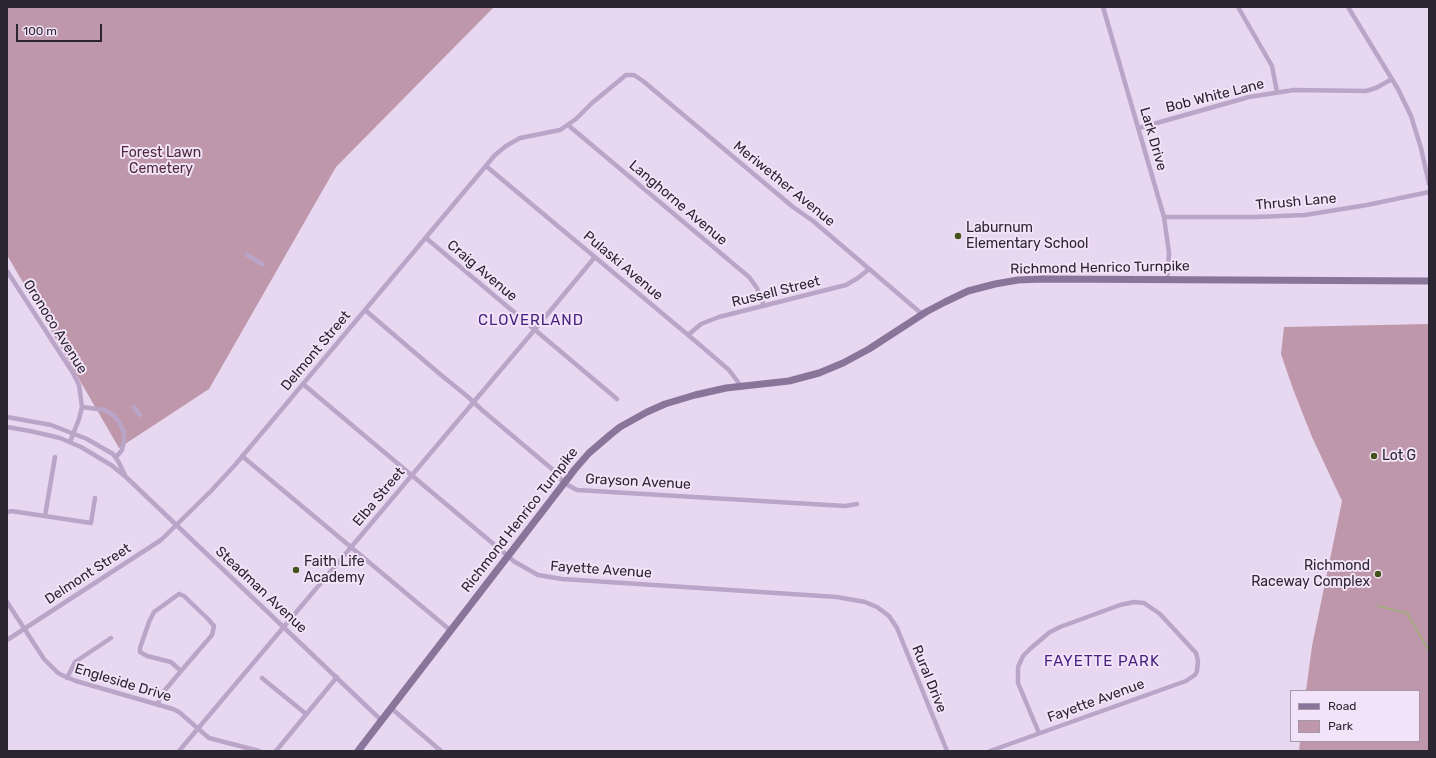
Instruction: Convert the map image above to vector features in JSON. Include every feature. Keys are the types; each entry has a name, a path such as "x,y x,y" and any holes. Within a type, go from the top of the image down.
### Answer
{"main road":[{"name":"Richmond Henrico Turnpike","path":"358,751 564,482 598,445 620,427 653,409 681,398 726,388 789,381 820,373 869,349 922,314 968,291 1010,281 1042,279 1429,281"}],"street":[{"name":"Lark Drive","path":"1104,7 1164,217 1169,253 1167,280"},
{"path":"1238,7 1272,66 1277,92"},
{"path":"1348,7 1392,79 1411,116 1420,142 1429,184"},
{"name":"Delmont Street","path":"7,640 154,544 211,491 495,155 510,143 530,135 557,132 568,125 622,77 630,74"},
{"name":"Meriwether Avenue","path":"630,74 643,81 922,314"},
{"name":"Bob White Lane","path":"1139,128 1237,100 1277,92 1309,90 1366,91 1376,88 1392,79"},
{"name":"Langhorne Avenue","path":"568,125 749,277 757,288 764,306"},
{"name":"Pulaski Avenue","path":"486,166 729,370 741,386"},
{"name":"Thrush Lane","path":"1164,217 1256,218 1305,214 1367,205 1429,192"},
{"name":"Craig Avenue","path":"426,238 617,399"},
{"path":"247,255 262,264"},
{"name":"Elba Street","path":"179,751 595,257"},
{"name":"Russell Street","path":"688,335 706,321 846,285 869,269"},
{"name":"Oronoco Avenue","path":"7,271 73,373 81,393 82,407 70,442"},
{"name":"Grayson Avenue","path":"364,310 552,469 564,482 577,490 845,506 857,504"},
{"name":"Fayette Avenue","path":"303,384 507,555 532,573 542,577 562,580 837,597 865,602 877,607 889,616"},
{"path":"82,407 105,410 113,415 119,422 124,432 124,440 122,450 116,458"},
{"path":"134,407 140,415"},
{"path":"7,417 44,423 73,433 100,446 116,458 126,477"},
{"path":"7,427 48,435 70,442 98,457 126,477"},
{"path":"242,456 450,630"},
{"path":"44,516 55,457"},
{"name":"Steadman Avenue","path":"126,477 382,720"},
{"path":"7,513 10,512 44,516 91,523 95,498"},
{"path":"158,705 160,696 212,635 214,626 194,605 184,596 179,594 154,612 149,622 140,652 142,654 171,662 180,671"},
{"name":"Engleside Drive","path":"7,602 44,659 58,673 67,678 179,712 209,738 259,751"},
{"name":"Fayette Avenue","path":"990,751 1186,681 1195,675 1199,666 1194,651 1154,608 1144,603 1134,602 1120,605 1050,632 1023,656 1018,666 1018,683 1039,733"},
{"name":"Rural Drive","path":"889,616 902,638 947,751"},
{"path":"67,678 75,662 111,638"},
{"path":"276,751 337,677"},
{"path":"262,678 306,714"},
{"path":"391,708 440,751"}],"green space":[{"name":"Forest Lawn Cemetery","path":"7,7 494,7 336,167 209,389 119,448 7,255"},
{"name":"Richmond Raceway Complex","path":"1429,324 1429,751 1299,751 1300,742 1420,742 1420,690 1306,690 1312,646 1342,501 1312,437 1281,354 1284,327"}],"waterway":[{"path":"1378,606 1407,613 1429,651"}],"place":[{"name":"Laburnum Elementary School","path":"958,236"},
{"name":"Lot G","path":"1374,456"},
{"name":"Faith Life Academy","path":"296,570"},
{"name":"Richmond Raceway Complex","path":"1378,574"}],"district":[{"name":"CLOVERLAND","path":"531,321"},
{"name":"FAYETTE PARK","path":"1102,662"}]}
